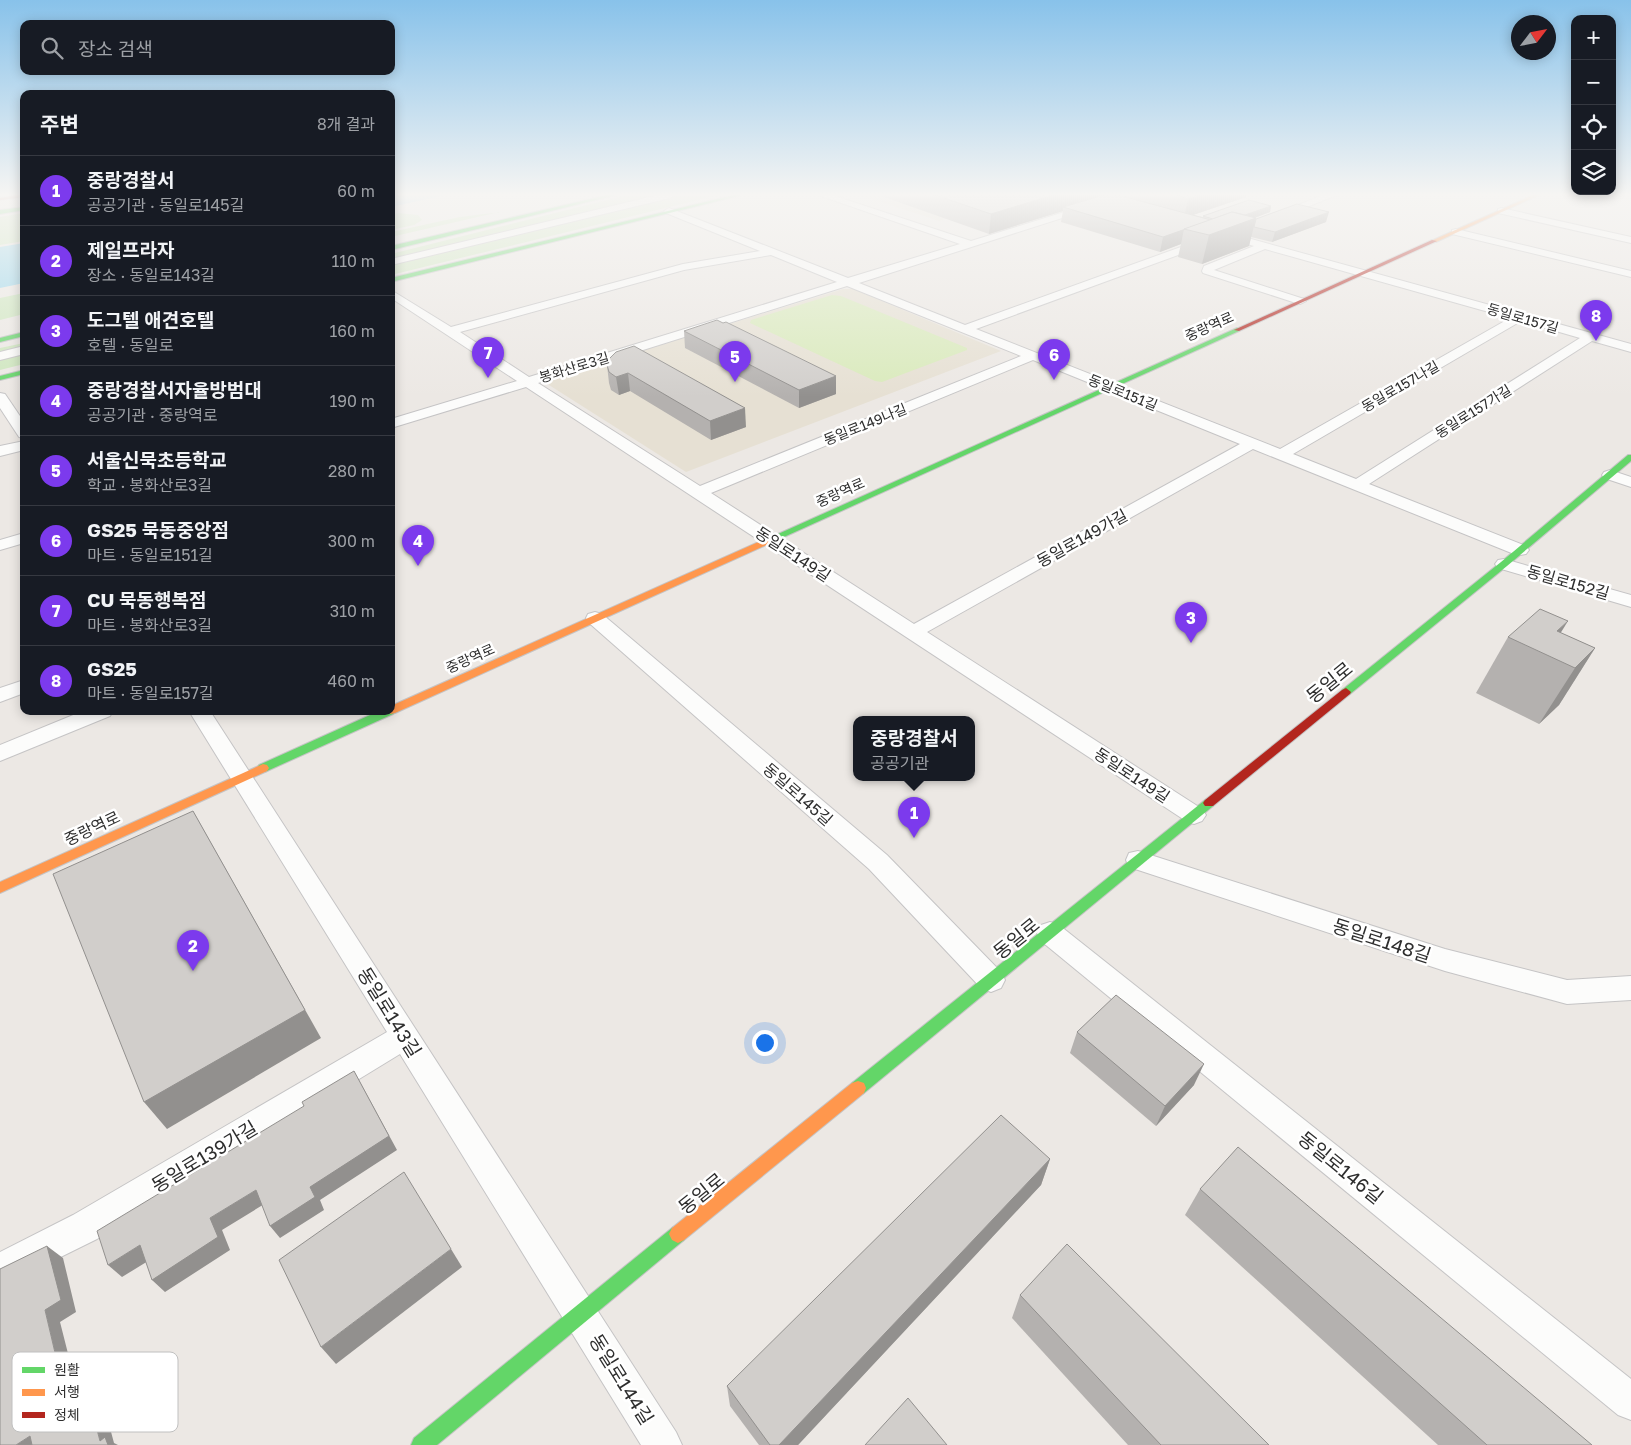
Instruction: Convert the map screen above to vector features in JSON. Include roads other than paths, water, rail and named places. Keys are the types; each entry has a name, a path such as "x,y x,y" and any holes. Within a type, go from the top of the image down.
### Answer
{"main road":[{"path":"395,279 462,262"},
{"name":"중랑역로","path":"395,709 1389,262"},
{"path":"0,340 20,335"},
{"path":"0,378 20,373"},
{"name":"동일로","path":"421,1445 580,1313 1504,564 1631,457"},
{"name":"중랑역로","path":"0,888 381,715"}],"street":[{"path":"450,331 683,266 706,262"},
{"name":"동일로151길","path":"799,262 1520,550"},
{"name":"봉화산로3길","path":"395,423 911,262"},
{"path":"965,329 1146,262"},
{"path":"1222,262 1207,270 1300,301"},
{"name":"동일로157길","path":"1322,262 1631,348"},
{"path":"1583,262 1631,274"},
{"name":"동일로149길","path":"395,296 1194,815"},
{"name":"동일로157나길","path":"1281,454 1520,317"},
{"name":"동일로157가길","path":"1357,485 1590,337"},
{"path":"0,356 20,351"},
{"name":"동일로149나길","path":"698,493 1032,356"},
{"path":"0,397 20,428"},
{"name":"동일로149가길","path":"912,632 1252,443"},
{"path":"0,451 20,446"},
{"path":"1610,475 1631,482"},
{"path":"0,545 20,539"},
{"name":"동일로152길","path":"1504,564 1631,600"},
{"name":"동일로145길","path":"595,618 878,862 991,980"},
{"path":"0,695 20,688"},
{"path":"0,753 93,715"},
{"name":"동일로143길","path":"202,715 580,1313"},
{"name":"동일로148길","path":"1138,860 1445,960 1567,992 1631,988"},
{"name":"동일로146길","path":"1050,933 1631,1402"},
{"name":"동일로139가길","path":"0,1270 85,1227 405,1036"},
{"name":"동일로144길","path":"580,1313 663,1445"}],"water":[{"path":"0,262 20,262 20,284 0,288"}],"place":[{"name":"GS25","path":"1596,341"},
{"name":"CU 묵동행복점","path":"488,378"},
{"name":"GS25 묵동중앙점","path":"1054,380"},
{"name":"서울신묵초등학교","path":"735,382"},
{"name":"중랑경찰서자율방범대","path":"418,566"},
{"name":"도그텔 애견호텔","path":"1191,643"},
{"name":"중랑경찰서","path":"914,838"},
{"name":"제일프라자","path":"193,971"}]}
